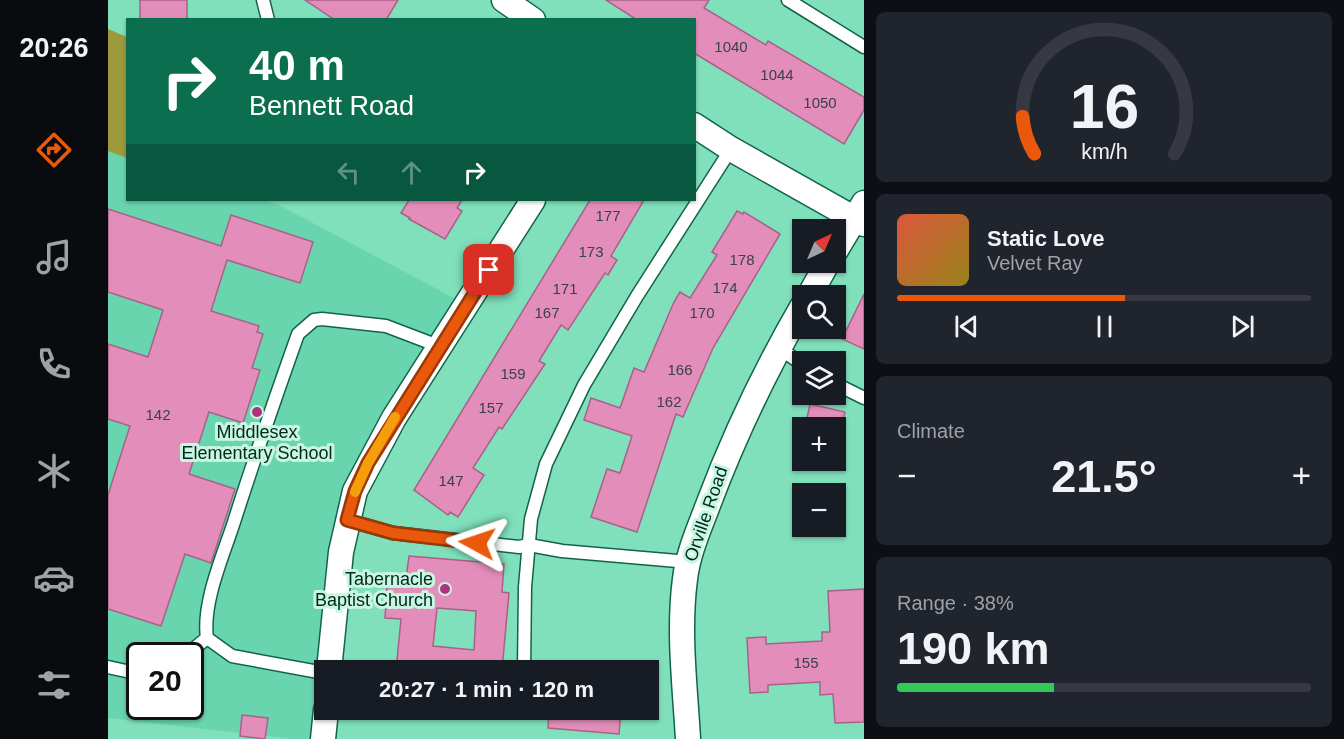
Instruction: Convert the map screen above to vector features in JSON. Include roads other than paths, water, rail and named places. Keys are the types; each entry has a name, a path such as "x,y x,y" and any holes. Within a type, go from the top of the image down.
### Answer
{"street":[{"path":"504,0 530,18"},
{"path":"696,126 731,149 861,215 846,236"},
{"path":"330,660 334,608 347,520 355,491 368,463 531,201"},
{"name":"Orville Road","path":"688,739 682,609 689,562 731,445 792,325"},
{"path":"323,739 325,720"}],"lane":[{"path":"263,0 268,18"},
{"path":"788,0 864,47"},
{"path":"524,660 525,587 532,510 546,464 584,385 637,296 731,149"},
{"path":"207,638 207,610 225,548 298,333 314,320 322,319 386,326 441,347"},
{"path":"779,348 792,357"},
{"path":"846,389 864,398"},
{"path":"347,520 393,533 439,539 519,547 529,545 562,551 689,562"},
{"path":"202,642 207,638"},
{"path":"207,638 232,656 314,671"},
{"path":"108,667 126,671"}],"place":[{"name":"Middlesex Elementary School","path":"257,412"},
{"name":"Tabernacle Baptist Church","path":"445,589"}]}
